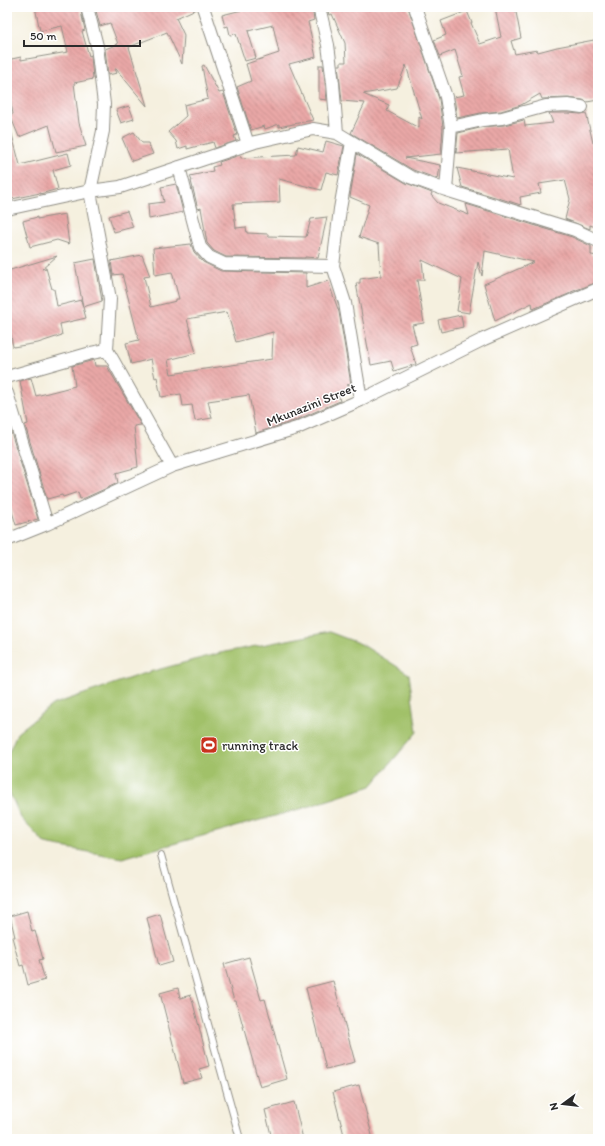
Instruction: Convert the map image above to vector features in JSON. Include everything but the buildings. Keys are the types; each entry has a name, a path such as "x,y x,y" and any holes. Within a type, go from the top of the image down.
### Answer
{"street":[{"path":"87,7 97,46 104,104 103,131 90,191 110,300 107,350 172,466"},
{"path":"202,7 248,144"},
{"path":"319,7 328,45 333,83 336,133"},
{"path":"415,7 446,97 451,127 446,190"},
{"path":"451,127 483,120 502,118 546,106 568,105 582,107"},
{"path":"7,209 90,191 120,187 248,144 313,129 336,133 410,177 446,190 575,230 598,241"},
{"path":"352,142 340,209 333,266 345,303 361,400"},
{"path":"179,167 200,247 209,257 224,264 333,266"},
{"name":"Mkunazini Street","path":"7,540 47,524 172,466 297,428 361,400 484,339 598,289"},
{"path":"7,377 91,353 107,350"},
{"path":"7,393 47,524"}],"lane":[{"path":"161,855 240,1139"}],"green space":[{"name":"running track","path":"329,632 361,644 409,674 417,732 371,786 304,808 122,858 45,844 21,818 7,787 7,756 17,733 52,705 142,674 220,653"}],"place":[{"name":"running track","path":"209,745"}]}
